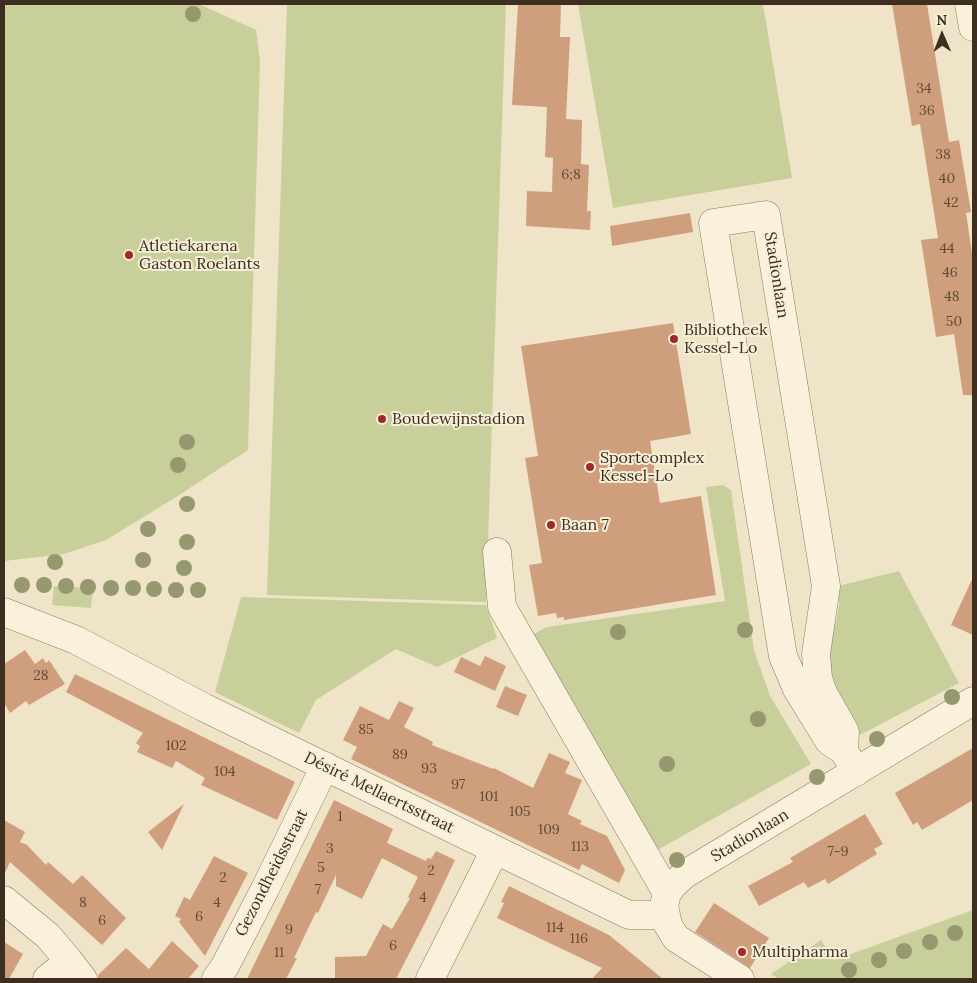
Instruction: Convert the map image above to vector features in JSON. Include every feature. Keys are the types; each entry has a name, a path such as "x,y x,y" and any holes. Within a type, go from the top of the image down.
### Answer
{"street":[{"path":"969,4 973,26"},
{"name":"Stadionlaan","path":"766,215 826,586 816,654 818,678 823,693 845,732 850,761 829,741 797,689 783,656 713,223 766,215"},
{"path":"497,552 502,607 666,904 668,925 676,938 740,979"},
{"name":"Désiré Mellaertsstraat","path":"6,615 76,640 203,707 629,915 666,904"},
{"name":"Stadionlaan","path":"666,904 680,878 685,874 850,761 973,701"},
{"name":"Gezondheidsstraat","path":"216,979 225,966 265,889 325,766"},
{"path":"430,979 495,850"},
{"path":"4,900 48,936 76,970 48,979"}],"green space":[{"name":"Atletiekarena Gaston Roelants","path":"4,4 199,4 256,30 260,61 248,450 106,540 64,554 4,561"},
{"name":"Boudewijnstadion","path":"287,4 506,4 486,602 267,595"},
{"path":"578,4 763,4 792,178 613,208"},
{"path":"723,485 731,490 754,650 770,696 811,764 652,853 530,636 547,627 725,601 706,487"},
{"path":"899,571 959,683 860,735 829,682 829,640 836,622 839,604 838,586"},
{"path":"54,586 93,588 91,608 52,605"},
{"path":"241,597 486,605 497,638 437,667 396,649 316,700 299,733 215,692"},
{"path":"973,910 973,979 779,979 771,974 821,940 834,960"}],"building":[{"path":"518,4 561,5 560,37 570,37 566,119 582,120 581,164 589,165 587,211 591,211 590,230 526,226 527,191 552,192 553,158 545,157 547,107 512,105"},
{"path":"892,4 927,4 949,142 959,140 971,212 966,213 973,260 973,395 963,395 954,334 936,337 921,240 938,238 920,124 912,126"},
{"path":"690,213 693,232 612,246 610,226"},
{"name":"Sportcomplex Kessel-Lo","path":"673,323 691,434 650,441 660,503 701,496 716,595 564,620 564,617 557,618 556,613 538,616 529,565 542,563 525,458 538,456 521,346"},
{"path":"973,577 973,635 951,625"},
{"path":"25,650 35,664 43,658 46,663 49,660 65,684 29,705 26,701 10,713 4,703 4,664"},
{"path":"485,656 506,666 495,691 454,672 461,657 480,666"},
{"path":"75,674 295,782 277,820 201,785 205,778 176,761 172,768 137,752 140,746 136,743 143,733 66,692"},
{"path":"505,686 527,695 518,716 496,707"},
{"path":"399,701 414,708 404,727 433,742 432,745 494,768 533,788 549,753 570,762 565,773 582,780 568,814 582,821 580,824 607,836 625,870 619,883 582,864 579,870 351,759 357,747 343,740 360,706 389,720"},
{"path":"973,748 973,800 922,830 917,822 913,825 895,793"},
{"path":"334,800 393,829 387,843 426,861 427,858 431,859 436,851 455,860 427,919 396,979 335,979 335,957 366,956 383,924 392,929 410,898 408,897 418,877 382,858 362,899 336,886 336,875 318,913 316,912 286,979 247,979"},
{"path":"184,804 162,850 148,832"},
{"path":"865,814 883,844 874,849 877,854 828,884 825,879 808,888 804,882 759,906 748,886 793,862 790,858"},
{"path":"4,820 25,832 20,842 27,845 46,865 48,862 73,884 82,875 126,918 102,945 10,862 4,875"},
{"path":"214,856 248,873 205,956 179,922 181,919 175,916 184,897 190,900"},
{"path":"509,886 609,935 663,979 592,979 602,968 497,918 504,903 501,902"},
{"path":"714,903 769,938 750,968 695,932"},
{"path":"172,941 199,966 188,979 98,979 98,975 126,948 149,969"},
{"path":"4,942 23,954 9,979 4,979"}],"place":[{"name":"Atletiekarena Gaston Roelants","path":"129,255"},
{"name":"Bibliotheek Kessel-Lo","path":"674,339"},
{"name":"Boudewijnstadion","path":"382,419"},
{"name":"Sportcomplex Kessel-Lo","path":"590,467"},
{"name":"Baan 7","path":"551,525"},
{"name":"Multipharma","path":"742,952"}]}
